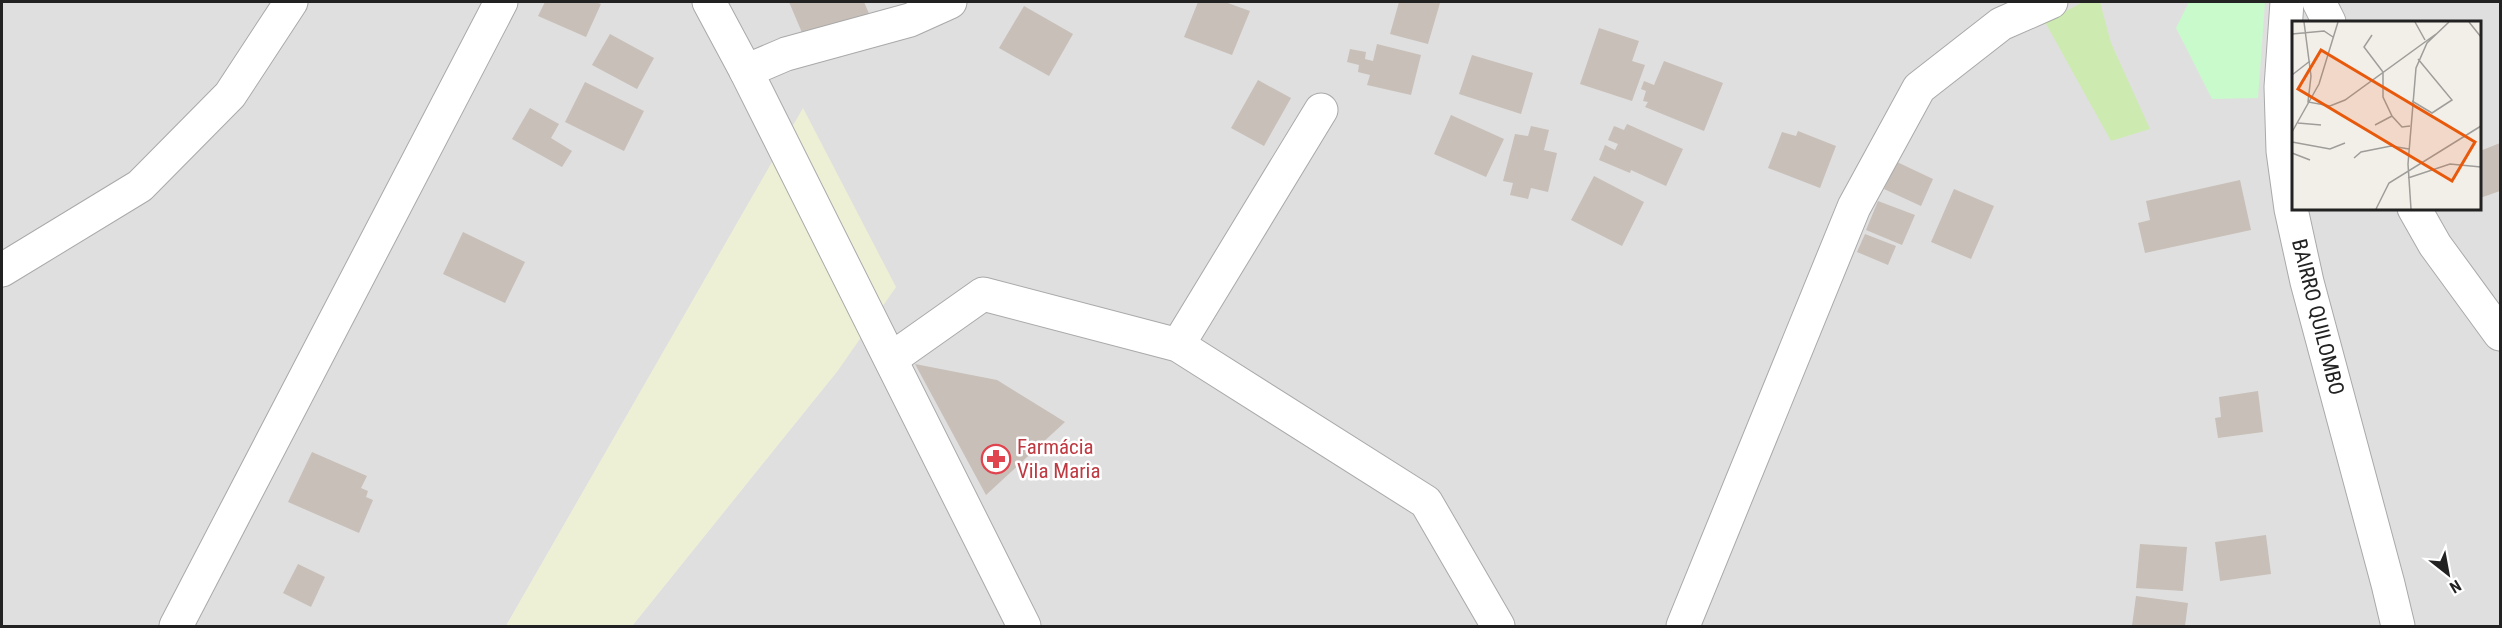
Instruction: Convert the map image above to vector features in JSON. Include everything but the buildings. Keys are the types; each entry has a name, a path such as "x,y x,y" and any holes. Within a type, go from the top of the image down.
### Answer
{"street":[{"path":"2,270 140,186 230,95 291,2"},
{"path":"176,627 501,2"},
{"path":"709,2 746,70 1024,627"},
{"path":"746,70 786,54 910,20 950,2"},
{"path":"1683,627 1854,207 1919,88 2001,24 2051,2"},
{"name":"BAIRRO QUILOMBO","path":"2287,2 2280,87 2283,151 2291,209 2307,282 2398,627"},
{"path":"2319,2 2328,21"},
{"path":"1178,345 1321,110"},
{"path":"2415,210 2435,245 2500,334"},
{"path":"891,359 983,294 1178,345 1426,502 1498,627"}],"shaded area":[{"path":"2,2 2500,2 2500,626 632,626 839,369 803,109 506,626 2,626"}],"green space":[{"path":"2083,2 2100,2 2111,43 2150,129 2111,141 2045,22"},
{"path":"2189,2 2265,2 2258,98 2212,99 2176,28"},
{"path":"803,108 896,287 839,369 632,626 506,626"}],"place":[{"name":"Farmácia Vila Maria","path":"996,459"}]}
